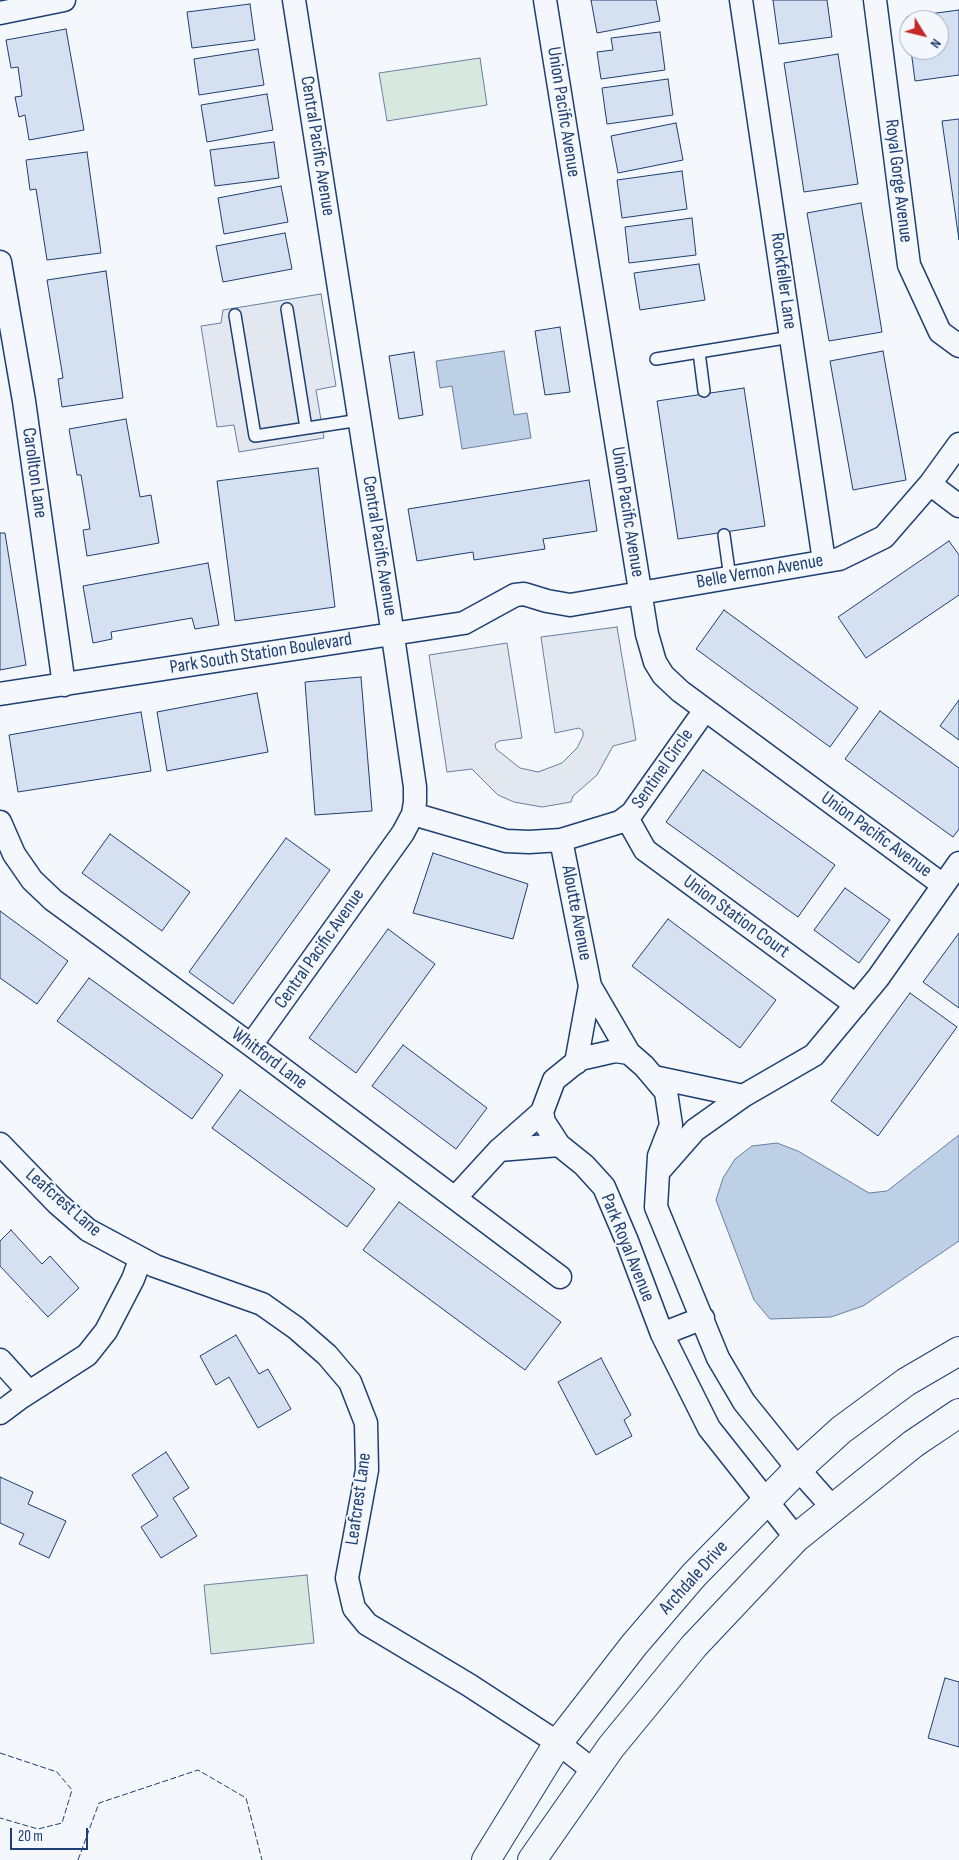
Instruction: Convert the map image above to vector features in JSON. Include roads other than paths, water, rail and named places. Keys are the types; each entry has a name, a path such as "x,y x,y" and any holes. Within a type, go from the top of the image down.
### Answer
{"street":[{"path":"0,13 64,0"},
{"name":"Central Pacific Avenue","path":"251,1045 403,834 413,814 415,787 294,0"},
{"name":"Union Pacific Avenue","path":"545,0 640,592 647,634 655,662 663,675 704,710 943,885"},
{"name":"Rockfeller Lane","path":"741,0 824,561"},
{"name":"Royal Gorge Avenue","path":"875,0 909,265 940,332 959,346"},
{"name":"Carollton Lane","path":"0,262 24,401 64,685"},
{"name":"Belle Vernon Avenue","path":"515,595 524,594 552,603 570,605 839,558 884,537 930,484 959,444"},
{"path":"930,484 959,506"},
{"name":"Park South Station Boulevard","path":"0,694 464,623 515,595"},
{"name":"Sentinel Circle","path":"413,814 506,841 529,842 561,840 620,822 627,818 704,710"},
{"name":"Union Station Court","path":"627,818 645,850 856,1005"},
{"name":"Whitford Lane","path":"0,822 14,854 32,880 53,900 251,1045 560,1277"},
{"name":"Aloutte Avenue","path":"561,840 590,986 629,1053"},
{"path":"658,1172 695,1130 743,1096 814,1055 878,978 959,863"},
{"name":"Aloutte Avenue","path":"576,1063 590,986"},
{"path":"455,1198 499,1150 542,1112 554,1080 576,1063 595,1055 615,1051 629,1053 654,1077 666,1092 671,1125 659,1156 656,1207 718,1358 744,1402 798,1469 832,1507"},
{"path":"654,1077 743,1096"},
{"name":"Park Royal Avenue","path":"542,1112 544,1122 559,1145 584,1165 604,1187 662,1334 709,1428 765,1502 796,1538"},
{"name":"Leafcrest Lane","path":"0,1144 58,1204 88,1230 140,1260 262,1304 296,1328 327,1355 350,1382 366,1423 367,1470 347,1578 354,1608 367,1624 469,1685 558,1743 594,1771"},
{"path":"499,1150 559,1145"},
{"path":"0,1413 87,1355 106,1331 133,1279 140,1260"},
{"path":"662,1334 703,1318"},
{"name":"Archdale Drive","path":"486,1860 558,1743 634,1646 694,1575 798,1469 848,1425 906,1382 959,1351"},
{"path":"0,1360 29,1392"},
{"path":"532,1860 611,1747 694,1646 796,1538 832,1507 913,1444 959,1413"}],"lane":[{"path":"287,309 306,428"},
{"path":"235,315 255,436 360,420"},
{"path":"656,359 791,337"},
{"path":"699,352 704,391"},
{"path":"724,535 730,578"}],"water":[{"path":"504,351 514,415 527,413 531,438 462,449 452,386 440,388 436,361"},
{"path":"959,1135 959,1241 863,1306 831,1317 770,1319 754,1300 716,1200 723,1178 735,1159 752,1146 777,1143 798,1151 869,1193 887,1191"}]}
